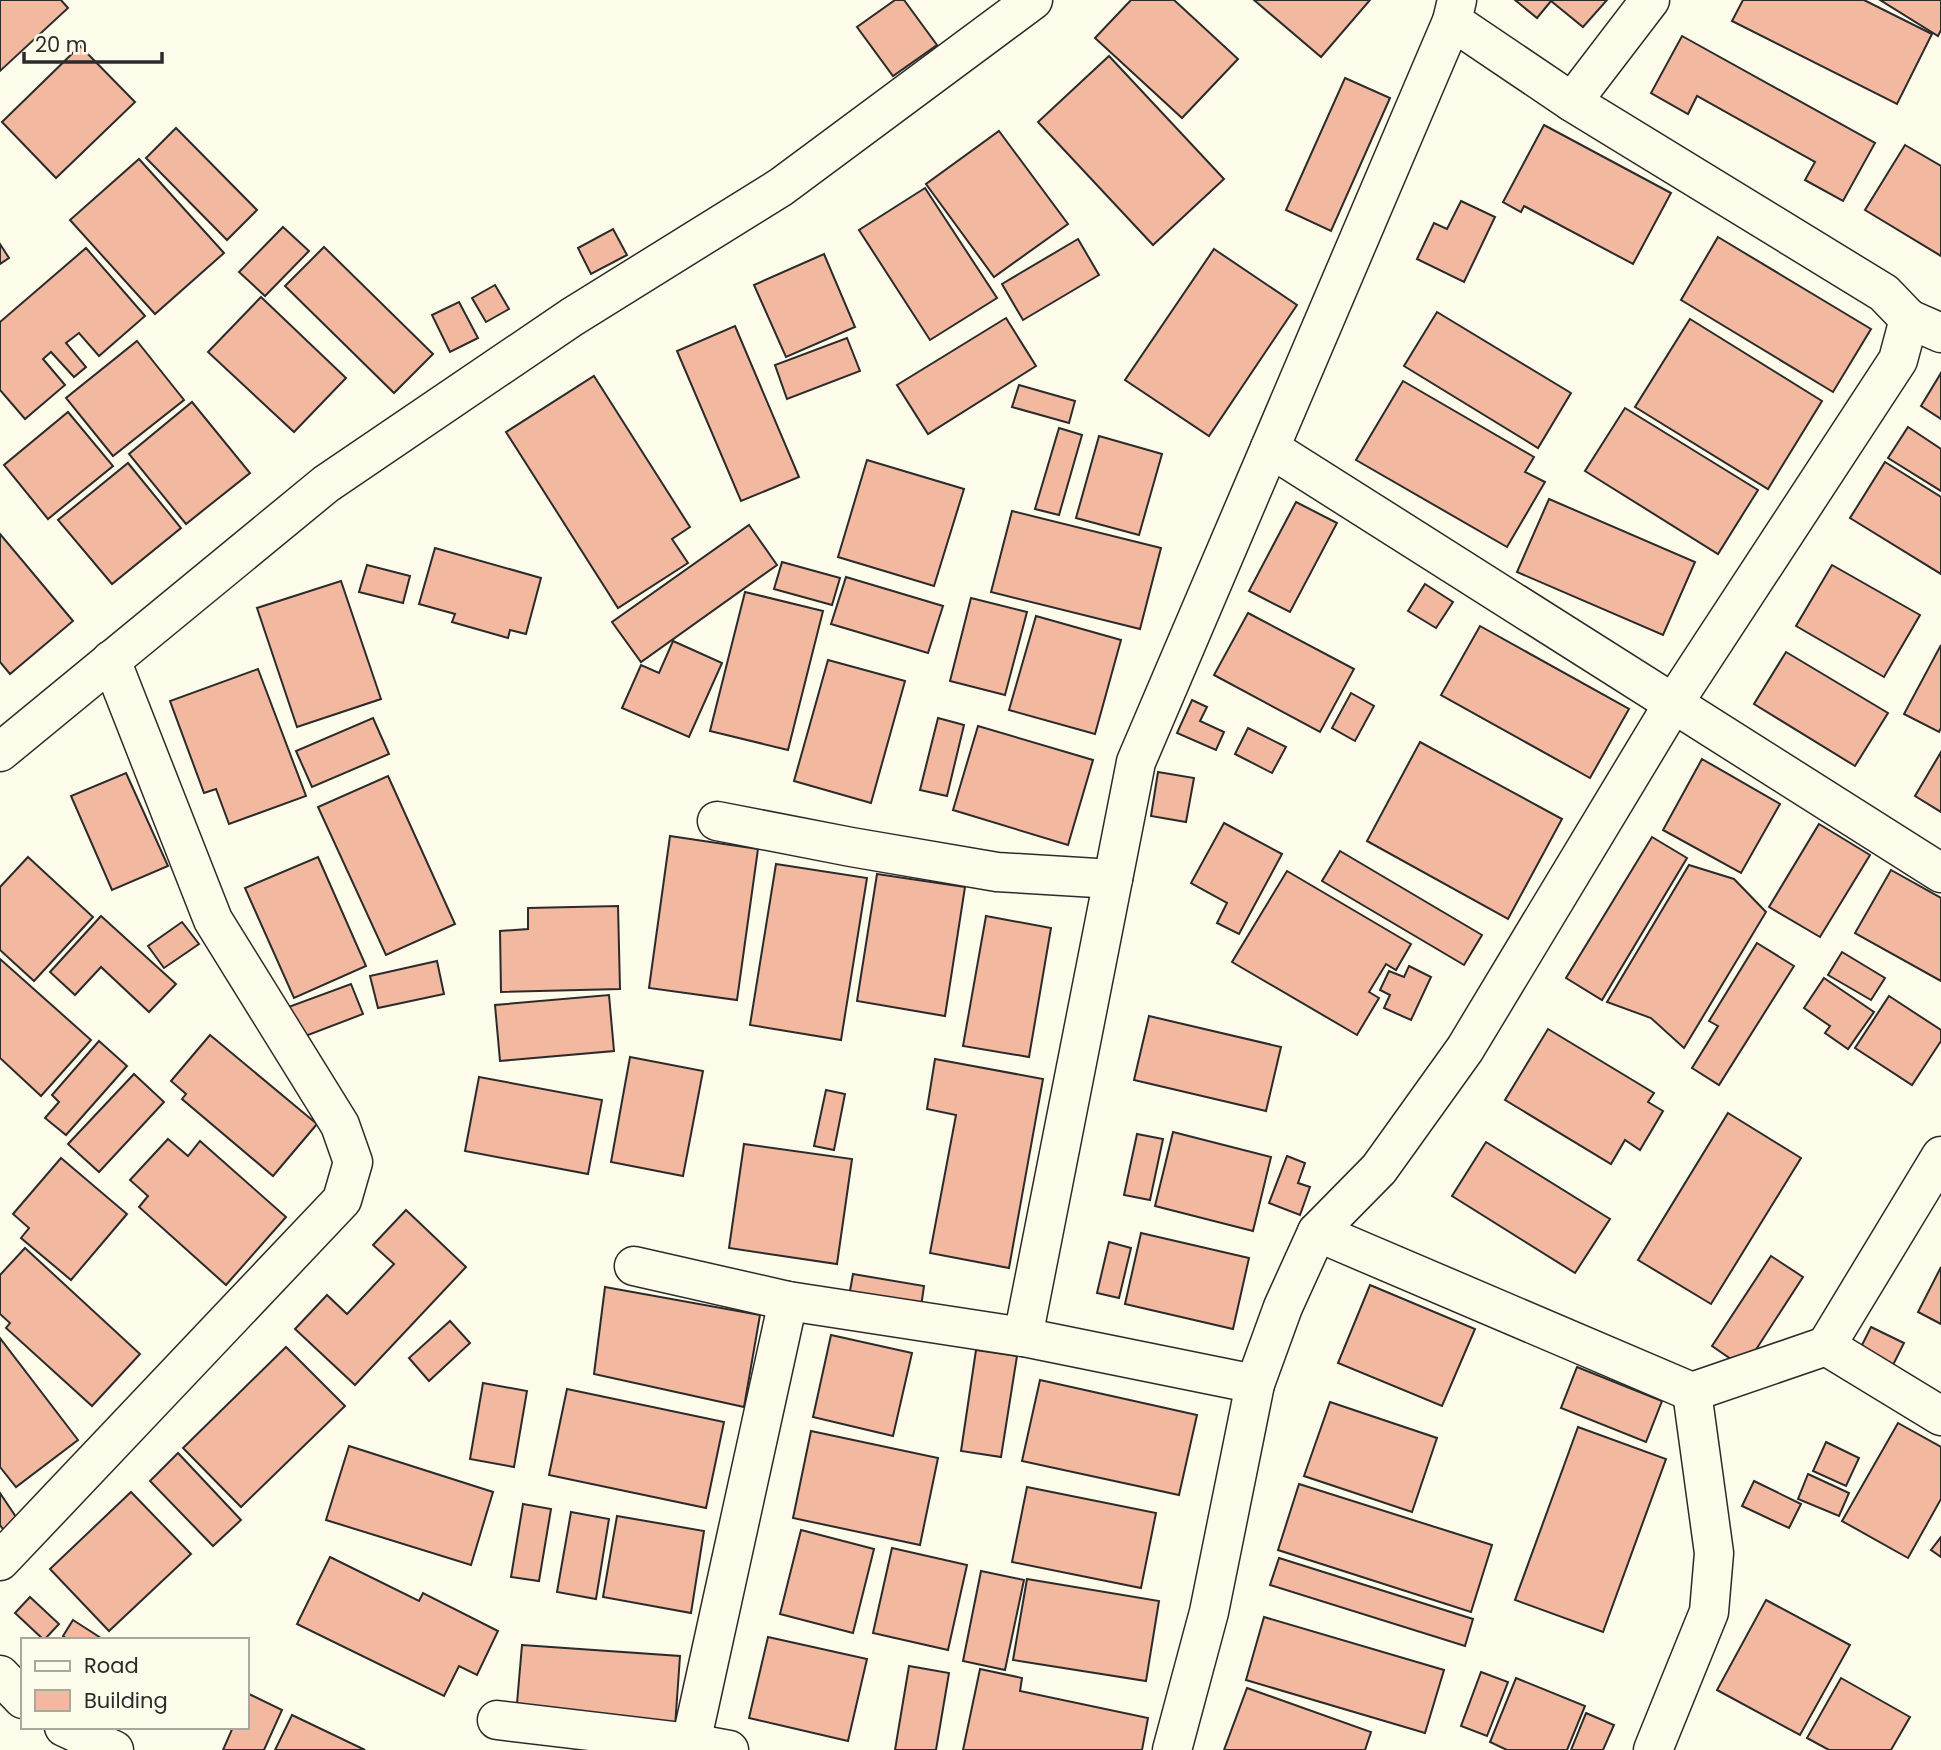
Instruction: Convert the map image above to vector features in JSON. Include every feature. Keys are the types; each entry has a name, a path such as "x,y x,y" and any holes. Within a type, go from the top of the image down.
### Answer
{"street":[{"path":"0,752 326,484 572,317 781,187 1033,0"},
{"path":"1572,102 1650,0"},
{"path":"1023,1337 1136,762 1455,10 1572,102 1884,293 1925,326 1898,360 1674,704 1465,1049 1379,1169 1317,1232 1283,1307 1255,1384 1209,1612 1172,1750"},
{"path":"1270,448 1941,873"},
{"path":"0,1561 342,1200 353,1162 340,1125 213,920 111,660"},
{"path":"717,821 998,872 1113,879"},
{"path":"1317,1232 1692,1392 1826,1346 1941,1156"},
{"path":"634,1266 788,1301 1023,1337 1255,1384"},
{"path":"687,1746 788,1301"},
{"path":"1826,1346 1941,1416"},
{"path":"1653,1750 1709,1612 1714,1553 1692,1392"},
{"path":"0,1675 21,1697"},
{"path":"497,1720 729,1750"},
{"path":"68,1729 114,1750"}],"building":[{"path":"0,0 61,0 68,8 0,71"},
{"path":"895,0 904,0 937,45 893,76 857,27"},
{"path":"1131,0 1174,0 1238,59 1182,118 1095,38"},
{"path":"1254,0 1370,0 1321,57"},
{"path":"1515,0 1607,0 1583,27 1551,1 1537,18"},
{"path":"1743,0 1864,0 1932,34 1897,104 1732,21"},
{"path":"1880,0 1941,0 1941,30 1938,36"},
{"path":"1682,36 1875,143 1843,201 1805,180 1815,162 1697,96 1688,114 1651,93"},
{"path":"80,46 135,102 56,178 2,122"},
{"path":"1109,56 1224,179 1153,245 1038,122"},
{"path":"1345,78 1390,98 1331,231 1286,210"},
{"path":"1544,125 1671,193 1633,264 1524,206 1521,212 1503,202"},
{"path":"176,128 257,210 227,240 146,158"},
{"path":"999,131 1068,224 994,277 926,184"},
{"path":"1905,145 1941,166 1941,256 1865,210"},
{"path":"139,159 224,253 155,314 70,220"},
{"path":"925,188 997,298 930,340 859,230"},
{"path":"1461,201 1495,217 1464,282 1417,259 1434,223 1447,229"},
{"path":"283,227 309,251 265,296 239,272"},
{"path":"613,229 627,255 591,274 578,248"},
{"path":"1718,237 1871,329 1833,392 1681,300"},
{"path":"1078,239 1099,275 1023,320 1002,284"},
{"path":"0,244 9,258 0,264"},
{"path":"324,247 433,354 394,393 285,286"},
{"path":"86,248 145,316 99,356 79,333 66,343 86,367 74,377 51,352 43,359 65,385 25,419 0,390 0,322"},
{"path":"1214,249 1297,305 1209,436 1125,380"},
{"path":"824,254 855,327 786,357 754,285"},
{"path":"495,285 509,309 486,322 472,298"},
{"path":"261,297 346,378 294,432 208,352"},
{"path":"459,302 478,338 450,352 432,315"},
{"path":"1437,312 1571,393 1538,448 1404,366"},
{"path":"1006,318 1036,366 928,434 897,385"},
{"path":"1690,319 1822,401 1768,489 1635,407"},
{"path":"735,326 799,477 741,501 677,351"},
{"path":"847,338 860,371 787,399 775,365"},
{"path":"137,341 184,400 113,456 66,398"},
{"path":"1941,373 1941,419 1921,406"},
{"path":"594,376 690,527 672,539 688,563 618,608 506,432"},
{"path":"1403,381 1534,457 1525,472 1545,482 1507,547 1356,460"},
{"path":"1019,385 1075,401 1069,423 1012,407"},
{"path":"192,402 250,473 186,524 129,454"},
{"path":"1625,408 1758,490 1718,554 1585,471"},
{"path":"68,412 113,466 48,519 4,465"},
{"path":"1908,427 1941,449 1941,491 1888,458"},
{"path":"1059,428 1082,435 1059,515 1035,509"},
{"path":"1099,436 1162,454 1139,535 1076,518"},
{"path":"867,460 964,489 934,586 838,557"},
{"path":"1885,462 1941,497 1941,574 1850,518"},
{"path":"128,463 181,528 112,584 58,520"},
{"path":"1549,499 1695,562 1663,635 1517,572"},
{"path":"1296,502 1337,523 1290,612 1249,591"},
{"path":"1012,511 1161,548 1140,629 991,592"},
{"path":"749,525 777,565 641,662 612,622"},
{"path":"0,534 73,621 10,674 0,662"},
{"path":"435,548 541,578 526,634 510,630 508,638 452,622 455,614 419,604"},
{"path":"782,562 840,578 832,605 774,589"},
{"path":"367,565 410,576 403,603 359,592"},
{"path":"1832,565 1920,615 1884,677 1796,626"},
{"path":"846,577 943,606 928,653 831,624"},
{"path":"341,581 381,699 297,727 257,608"},
{"path":"1425,584 1453,602 1436,628 1408,611"},
{"path":"745,592 823,611 788,750 710,731"},
{"path":"971,598 1027,612 1005,695 950,681"},
{"path":"1248,613 1354,669 1320,732 1214,675"},
{"path":"1036,616 1121,640 1095,734 1009,710"},
{"path":"1480,626 1629,709 1590,778 1441,695"},
{"path":"673,641 722,663 689,737 622,708 641,665 659,673"},
{"path":"1941,645 1941,728 1939,732 1904,714"},
{"path":"1786,652 1888,713 1855,766 1754,704"},
{"path":"828,660 905,681 871,803 794,781"},
{"path":"258,669 306,796 229,824 216,789 204,793 170,701"},
{"path":"1351,693 1374,706 1355,741 1332,728"},
{"path":"1192,700 1207,707 1200,721 1224,732 1216,750 1177,733"},
{"path":"373,718 389,754 312,787 296,751"},
{"path":"938,718 964,725 947,796 920,790"},
{"path":"978,726 1093,760 1068,845 953,810"},
{"path":"1248,728 1286,747 1272,773 1235,754"},
{"path":"1420,742 1562,819 1508,919 1367,841"},
{"path":"1941,752 1941,812 1915,796"},
{"path":"1702,759 1780,804 1741,873 1663,830"},
{"path":"1158,772 1194,778 1186,822 1151,816"},
{"path":"126,773 168,866 112,890 71,796"},
{"path":"388,776 455,924 386,955 318,807"},
{"path":"1224,823 1282,854 1239,934 1217,923 1227,903 1191,883"},
{"path":"1819,824 1870,855 1820,937 1769,907"},
{"path":"670,836 758,849 737,1000 649,988"},
{"path":"1652,837 1687,858 1602,1000 1566,978"},
{"path":"1340,851 1482,935 1464,965 1322,881"},
{"path":"28,857 93,917 34,981 0,950 0,887"},
{"path":"318,857 366,966 294,998 245,888"},
{"path":"776,864 867,878 841,1040 750,1025"},
{"path":"1689,865 1734,879 1766,912 1684,1048 1651,1018 1607,1002"},
{"path":"1891,870 1941,898 1941,981 1855,933"},
{"path":"1287,871 1411,944 1396,970 1386,964 1369,992 1379,998 1357,1035 1232,962"},
{"path":"877,874 965,887 945,1016 857,1001"},
{"path":"618,906 620,989 501,992 500,931 528,929 528,908"},
{"path":"101,916 176,984 149,1012 101,967 75,995 50,972"},
{"path":"986,916 1051,928 1029,1057 963,1046"},
{"path":"182,922 199,944 164,968 148,946"},
{"path":"1757,943 1794,966 1719,1085 1692,1068 1718,1026 1709,1021"},
{"path":"1842,952 1885,978 1871,1000 1828,975"},
{"path":"0,959 91,1040 41,1096 0,1058"},
{"path":"437,961 444,994 378,1008 370,976"},
{"path":"1409,966 1431,977 1411,1020 1384,1008 1390,995 1380,990 1389,971 1404,977"},
{"path":"1824,978 1874,1012 1848,1049 1825,1033 1830,1026 1804,1008"},
{"path":"351,984 363,1014 295,1040 283,1009"},
{"path":"609,995 614,1051 500,1061 495,1005"},
{"path":"1889,996 1941,1030 1941,1041 1912,1085 1855,1048"},
{"path":"1149,1016 1281,1047 1266,1111 1134,1080"},
{"path":"1548,1029 1654,1093 1648,1102 1663,1111 1640,1150 1625,1140 1611,1164 1505,1100"},
{"path":"210,1035 317,1124 273,1176 182,1099 186,1094 171,1081"},
{"path":"99,1041 127,1066 66,1135 45,1118 59,1102 52,1095"},
{"path":"630,1057 703,1071 683,1176 611,1162"},
{"path":"935,1059 1043,1079 1009,1268 930,1253 956,1115 927,1109"},
{"path":"134,1074 164,1102 99,1172 68,1144"},
{"path":"479,1077 602,1100 588,1174 465,1151"},
{"path":"826,1090 845,1094 834,1150 814,1146"},
{"path":"1728,1113 1801,1158 1711,1304 1638,1260"},
{"path":"1173,1132 1271,1157 1253,1231 1155,1206"},
{"path":"1137,1134 1163,1139 1150,1200 1124,1195"},
{"path":"168,1139 188,1156 200,1141 286,1217 226,1285 139,1207 148,1196 130,1180"},
{"path":"1486,1142 1610,1219 1575,1273 1452,1196"},
{"path":"744,1144 852,1159 837,1264 729,1248"},
{"path":"1287,1156 1305,1163 1298,1183 1310,1187 1300,1215 1269,1203"},
{"path":"61,1158 127,1214 71,1280 21,1238 29,1228 13,1214"},
{"path":"406,1210 466,1267 355,1385 295,1329 327,1295 347,1314 394,1264 373,1245"},
{"path":"1141,1233 1249,1258 1233,1329 1125,1304"},
{"path":"1109,1242 1131,1248 1119,1298 1097,1293"},
{"path":"25,1248 140,1354 92,1406 6,1328 10,1323 0,1314 0,1275"},
{"path":"1771,1256 1803,1277 1744,1368 1712,1346"},
{"path":"1941,1267 1941,1324 1918,1312"},
{"path":"853,1274 924,1286 920,1314 848,1302"},
{"path":"1370,1285 1475,1329 1442,1406 1338,1363"},
{"path":"605,1287 760,1315 744,1407 594,1374"},
{"path":"450,1321 470,1343 429,1381 409,1358"},
{"path":"1871,1327 1904,1343 1889,1373 1856,1357"},
{"path":"831,1335 912,1353 893,1436 813,1417"},
{"path":"0,1338 78,1440 16,1487 0,1467"},
{"path":"286,1347 345,1406 241,1507 183,1448"},
{"path":"976,1350 1017,1356 1001,1457 961,1451"},
{"path":"1577,1367 1662,1401 1646,1442 1561,1408"},
{"path":"1040,1380 1197,1415 1179,1495 1022,1461"},
{"path":"483,1383 527,1391 514,1467 470,1459"},
{"path":"567,1389 724,1422 706,1508 549,1475"},
{"path":"1330,1402 1437,1438 1412,1512 1304,1476"},
{"path":"1898,1423 1941,1447 1941,1499 1908,1558 1842,1521"},
{"path":"1578,1427 1666,1459 1603,1632 1515,1600"},
{"path":"811,1431 938,1458 920,1545 793,1518"},
{"path":"1826,1442 1859,1458 1846,1486 1813,1471"},
{"path":"349,1446 493,1492 471,1565 326,1520"},
{"path":"178,1453 241,1520 213,1546 150,1481"},
{"path":"1808,1474 1849,1493 1839,1516 1798,1499"},
{"path":"1754,1481 1801,1504 1789,1528 1742,1506"},
{"path":"1299,1484 1492,1545 1471,1612 1278,1550"},
{"path":"1027,1487 1156,1513 1141,1588 1012,1562"},
{"path":"131,1492 191,1554 109,1631 50,1569"},
{"path":"0,1493 20,1523 5,1532 0,1525"},
{"path":"523,1504 551,1509 539,1581 511,1577"},
{"path":"571,1512 609,1519 596,1599 557,1592"},
{"path":"617,1516 704,1531 691,1613 603,1597"},
{"path":"801,1530 874,1549 853,1633 780,1614"},
{"path":"1941,1537 1941,1557 1931,1550"},
{"path":"892,1548 967,1565 948,1650 873,1633"},
{"path":"330,1557 419,1601 423,1593 498,1631 477,1675 459,1666 444,1696 297,1624"},
{"path":"1279,1558 1473,1619 1465,1646 1270,1585"},
{"path":"981,1571 1024,1580 1005,1670 963,1661"},
{"path":"1027,1579 1159,1601 1146,1681 1013,1660"},
{"path":"30,1597 59,1624 46,1638 42,1638 15,1613"},
{"path":"1766,1600 1850,1645 1800,1735 1717,1690"},
{"path":"1264,1617 1444,1670 1425,1733 1246,1680"},
{"path":"73,1620 101,1638 66,1638 63,1636"},
{"path":"768,1637 867,1659 848,1741 749,1718"},
{"path":"522,1645 680,1656 675,1727 516,1715"},
{"path":"909,1666 949,1673 936,1750 895,1750"},
{"path":"980,1669 1022,1678 1020,1691 1148,1718 1142,1750 963,1750"},
{"path":"1481,1672 1508,1682 1487,1736 1461,1726"},
{"path":"1516,1678 1585,1706 1567,1750 1507,1750 1490,1742"},
{"path":"1841,1678 1910,1717 1891,1750 1829,1750 1807,1738"},
{"path":"1247,1688 1371,1732 1365,1750 1224,1750"},
{"path":"249,1694 282,1710 264,1750 223,1750 232,1729 248,1729"},
{"path":"1586,1713 1614,1725 1603,1750 1571,1750"},
{"path":"292,1715 365,1750 275,1750"}]}
